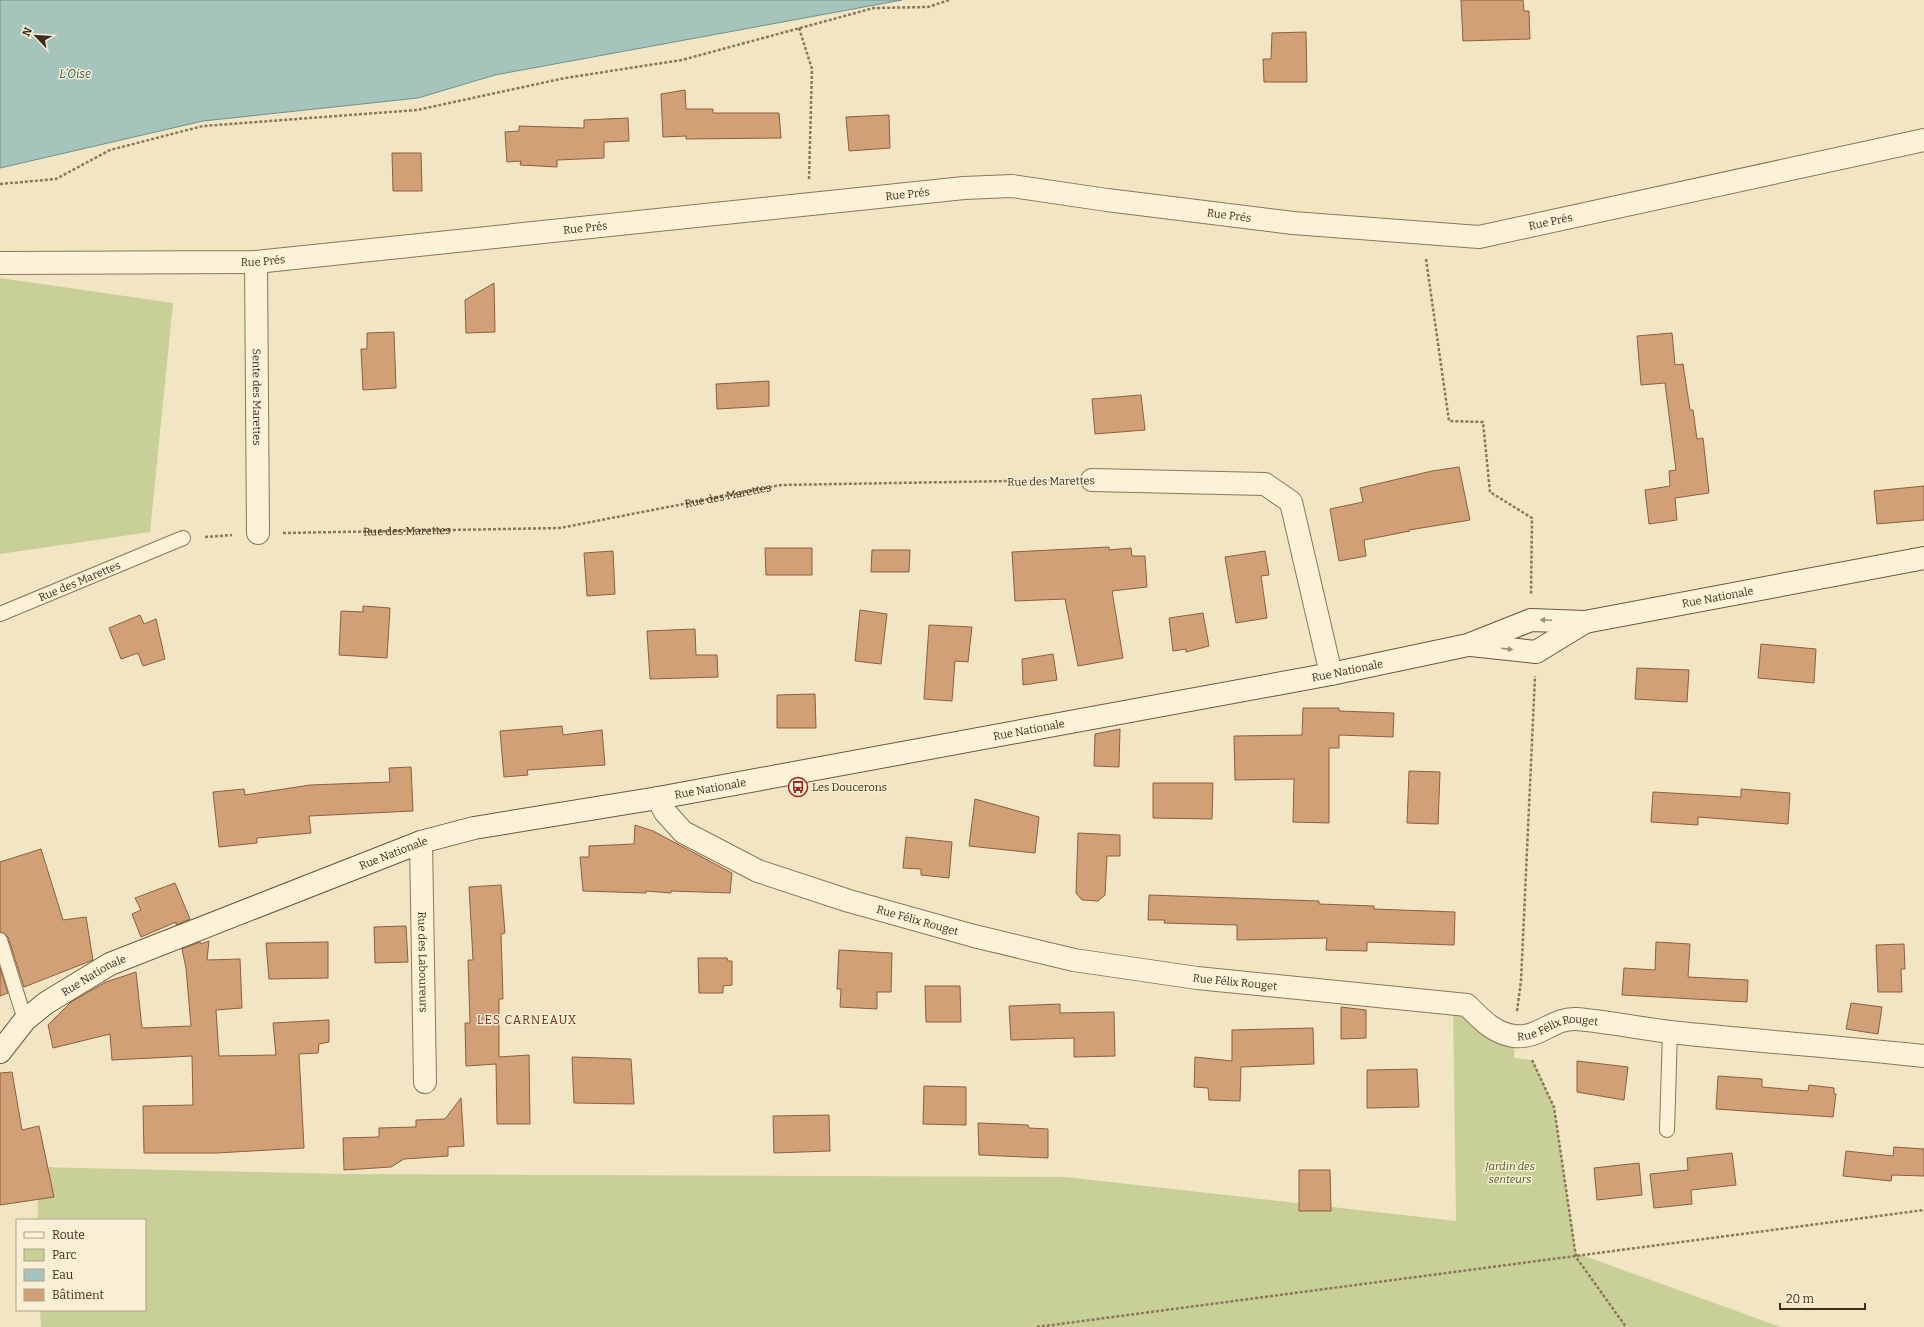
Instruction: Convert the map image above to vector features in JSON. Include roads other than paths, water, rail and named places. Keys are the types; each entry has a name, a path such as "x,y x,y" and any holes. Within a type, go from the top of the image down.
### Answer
{"street":[{"name":"Rue Prés","path":"0,263 256,262 964,188 1012,186 1107,200 1293,223 1479,237 1924,140"},
{"name":"Sente des Marettes","path":"256,262 258,533"},
{"name":"Rue des Marettes","path":"1092,480 1264,484 1291,502 1331,674"},
{"name":"Rue Nationale","path":"0,1052 25,1020 46,1003 110,964 421,842 474,828 658,798 1331,674 1468,645 1530,620 1585,622 1924,558"},
{"name":"Rue Nationale","path":"1468,645 1536,652 1585,622"},
{"name":"Rue Félix Rouget","path":"658,798 665,812 683,832 758,871 849,901 974,936 1074,960 1197,978 1467,1004 1484,1022 1499,1032 1515,1036 1537,1034 1559,1021 1575,1019 1670,1032 1837,1046 1924,1056"},
{"name":"Rue des Laboureurs","path":"421,842 425,1082"}],"lane":[{"name":"Rue des Marettes","path":"0,614 183,538"},
{"path":"0,940 25,1020"},
{"path":"1667,1130 1670,1032"}],"water":[{"name":"L’Oise","path":"0,0 902,0 495,75 418,98 203,121 0,168"}],"place":[{"name":"Les Doucerons","path":"798,787"}],"district":[{"name":"LES CARNEAUX","path":"527,1020"}],"park label":[{"name":"Jardin des senteurs","path":"1510,1172"}]}
